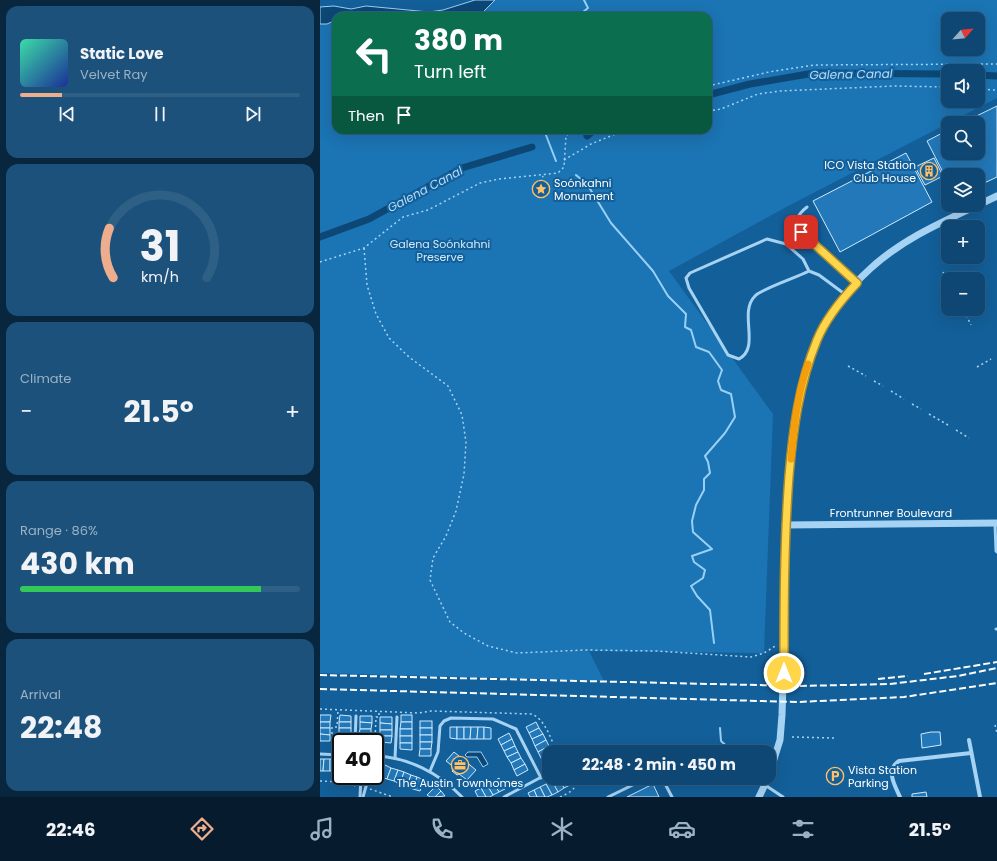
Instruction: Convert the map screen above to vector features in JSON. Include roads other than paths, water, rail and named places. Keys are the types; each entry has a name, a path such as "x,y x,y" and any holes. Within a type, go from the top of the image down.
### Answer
{"street":[{"path":"776,753 780,740 785,525 794,422 801,384 818,339 832,313 846,295 871,268 905,242 997,196"},
{"name":"Frontrunner Boulevard","path":"785,525 996,523"},
{"path":"969,740 980,797"},
{"path":"900,797 892,777 894,764 898,761 972,753"},
{"path":"760,797 765,785"}],"lane":[{"path":"806,207 798,214 797,227 857,283"},
{"path":"809,272 755,296 749,309 749,348 745,356 739,359 728,356 695,299 686,278 690,273 767,239 786,244 803,259 809,272 819,276 846,295"},
{"path":"996,523 997,552"},
{"path":"355,733 356,716"},
{"path":"395,758 397,717"},
{"path":"430,771 438,752 440,726 446,720 451,718 499,720 514,727 518,731 541,778 504,797"},
{"path":"320,754 332,755"},
{"path":"384,757 395,758 430,771 462,797"},
{"path":"361,785 361,797"},
{"path":"361,797 366,785"},
{"path":"608,797 633,785"},
{"path":"666,785 672,797"},
{"path":"765,785 784,797"}],"waterway":[{"path":"583,12 588,8 584,0"},
{"name":"Galena Canal","path":"712,94 750,84 814,73 941,74"},
{"name":"Galena Canal","path":"985,75 997,76"},
{"path":"546,134 556,161"},
{"name":"Galena Canal","path":"320,237 369,219 462,168 532,147"},
{"path":"576,175 587,184 611,223 653,271 668,296 686,314 685,327 691,330 696,347 709,352 722,370 718,381 721,390 731,394 735,417 725,433 705,456 710,473 704,479 704,490 696,505 692,521 693,532 712,549 692,556 694,562 705,570 703,578 691,586 697,596 710,610 714,643"},
{"path":"720,728 721,741 725,745"}],"railway":[{"path":"924,674 997,662"},
{"path":"320,675 799,686 890,684 958,676 997,668"},
{"path":"878,679 908,676"},
{"path":"320,689 798,702 904,697 997,683"}],"place":[{"name":"ICO Vista Station Club House","path":"929,171"},
{"name":"Soónkahni Monument","path":"541,189"},
{"name":"The Austin Townhomes","path":"460,765"},
{"name":"Vista Station Parking","path":"835,776"}],"park label":[{"name":"Galena Soónkahni Preserve","path":"440,250"}]}
